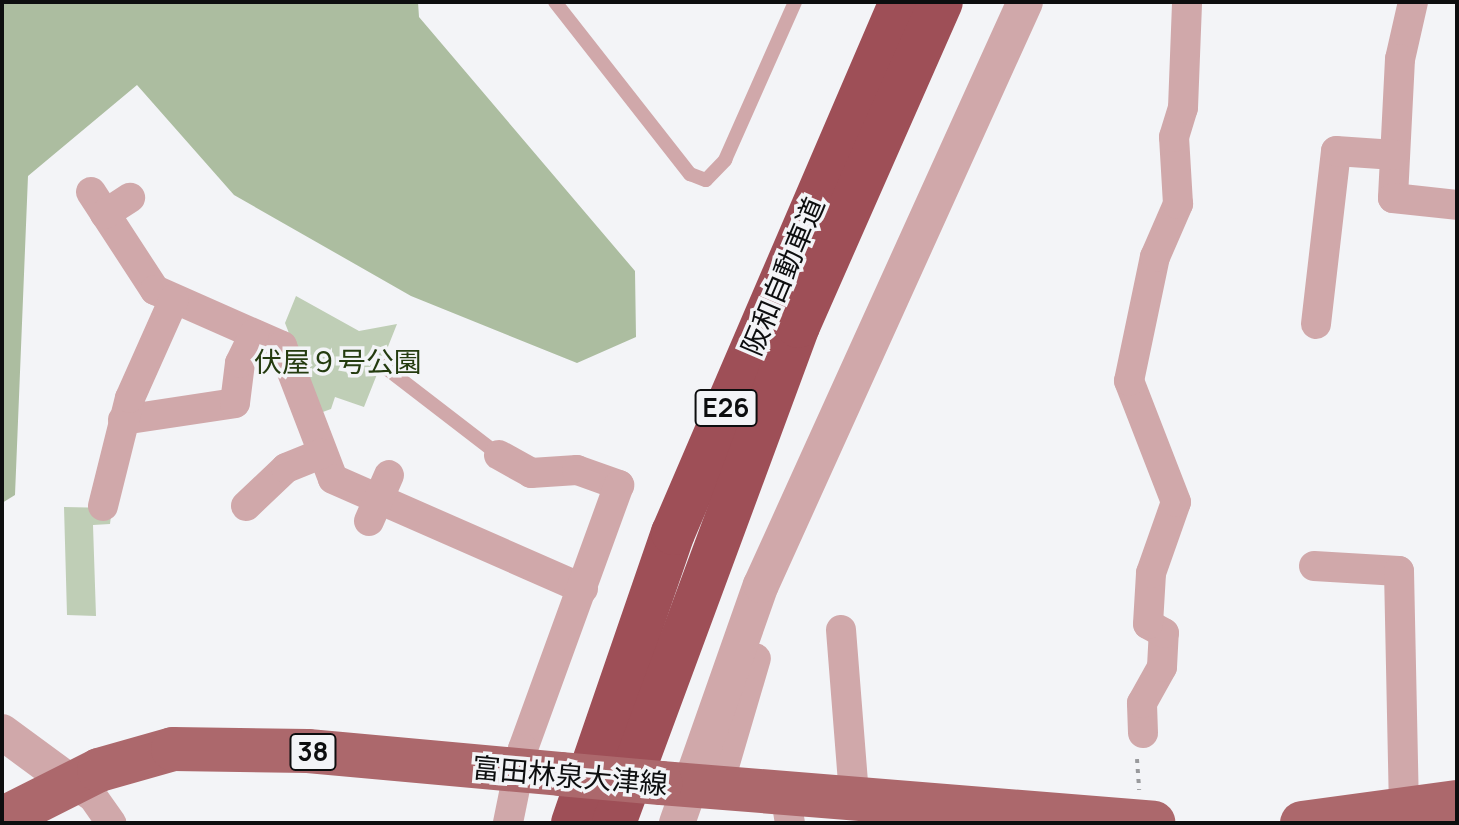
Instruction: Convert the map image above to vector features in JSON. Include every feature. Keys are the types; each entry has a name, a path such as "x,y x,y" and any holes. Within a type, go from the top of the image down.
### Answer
{"highway":[{"name":"阪和自動車道","path":"573,823 673,533 901,2"},
{"name":"阪和自動車道","path":"614,823 786,354 941,2"}],"main road":[{"name":"富田林泉大津線","path":"2,819 70,782 173,749 308,751 540,772 788,808 854,797 990,815 1146,822"},
{"path":"1302,823 1457,802"}],"street":[{"path":"686,794 761,585 1025,2"},
{"path":"1143,733 1142,703 1162,667 1164,633 1148,624 1151,573 1186,520 1176,502 1129,381 1155,257 1178,204 1174,137 1183,108 1187,2"},
{"path":"1413,2 1400,59 1393,198 1457,205"},
{"path":"1316,324 1313,260 1336,151 1395,155"},
{"path":"109,201 155,290 282,346 333,479 583,589"},
{"path":"103,506 123,420 174,299"},
{"path":"123,420 235,403 240,363 254,334"},
{"path":"246,506 286,468 321,454"},
{"path":"499,455 531,473 577,470 619,485 583,589 540,772 508,823"},
{"path":"1314,566 1399,571 1404,809"},
{"path":"841,630 854,797"},
{"path":"686,794 756,658"},
{"path":"2,732 93,797 111,823"}],"lane":[{"path":"555,2 690,174 706,180 725,160 795,2"},
{"path":"382,365 499,455"}],"path":[{"path":"1143,733 1146,822"}],"green space":[{"path":"2,2 418,2 419,17 635,271 636,337 577,363 411,296 234,195 137,85 28,176 15,495 2,503"},
{"name":"伏屋９号公園","path":"296,296 359,331 397,324 364,407 335,397 331,409 320,413 285,323"},
{"path":"64,507 112,508 110,524 93,525 96,616 67,615"}]}
